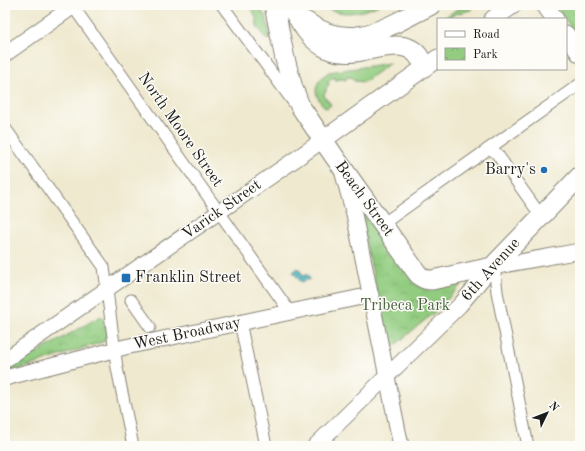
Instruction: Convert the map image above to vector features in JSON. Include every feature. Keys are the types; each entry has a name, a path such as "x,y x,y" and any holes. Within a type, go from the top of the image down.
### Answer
{"highway":[{"name":"Beach Street","path":"274,5 291,82 306,116 418,275 424,279 432,280 492,267"},
{"path":"290,5 304,20 321,31 350,37 360,37 379,32 431,5"},
{"path":"290,5 311,37 329,49 351,52 367,51 388,46 406,46 418,54 422,60 431,63"},
{"name":"6th Avenue","path":"492,267 580,176"}],"main road":[{"path":"5,54 73,5"},
{"path":"494,18 512,5"},
{"path":"545,5 554,18"},
{"path":"567,35 580,54"},
{"name":"Varick Street","path":"5,360 107,288 220,212 431,63"},
{"path":"342,167 371,295 401,446"},
{"path":"492,267 580,251"},
{"name":"6th Avenue","path":"315,446 460,306 492,267"},
{"name":"West Broadway","path":"5,378 114,350 371,295"}],"street":[{"name":"North Moore Street","path":"73,5 290,312"},
{"path":"222,5 284,91 306,116"},
{"path":"379,219 386,221 391,218 580,84"},
{"path":"5,128 102,263 105,270 114,350 133,446"},
{"path":"488,150 494,151 498,154 541,216"},
{"path":"492,267 495,273 497,292 528,446"},
{"path":"131,300 150,327"},
{"path":"240,322 266,446"}],"green space":[{"path":"250,5 261,5 262,13 266,16 271,40 266,39 257,26 256,17"},
{"path":"320,5 379,5 357,12 342,13 327,9"},
{"path":"472,5 471,10 455,14 449,18 444,18 457,9"},
{"path":"555,5 580,5 580,40 567,22 567,18 564,18"},
{"path":"390,63 364,82 354,81 354,78 347,77 346,80 336,80 334,77 328,82 329,85 324,93 325,99 327,99 331,105 326,108 318,99 316,89 317,85 329,72"},
{"name":"Tribeca Park","path":"362,212 414,283 420,287 426,288 450,284 462,284 437,310 394,346 390,345 388,340 360,217"},
{"path":"101,316 105,320 108,337 105,341 5,374 5,371"}],"water":[{"path":"298,268 304,276 307,274 310,279 301,282 293,272"}],"place":[{"name":"Barry's","path":"544,170"},
{"name":"Franklin Street","path":"126,278"}]}
